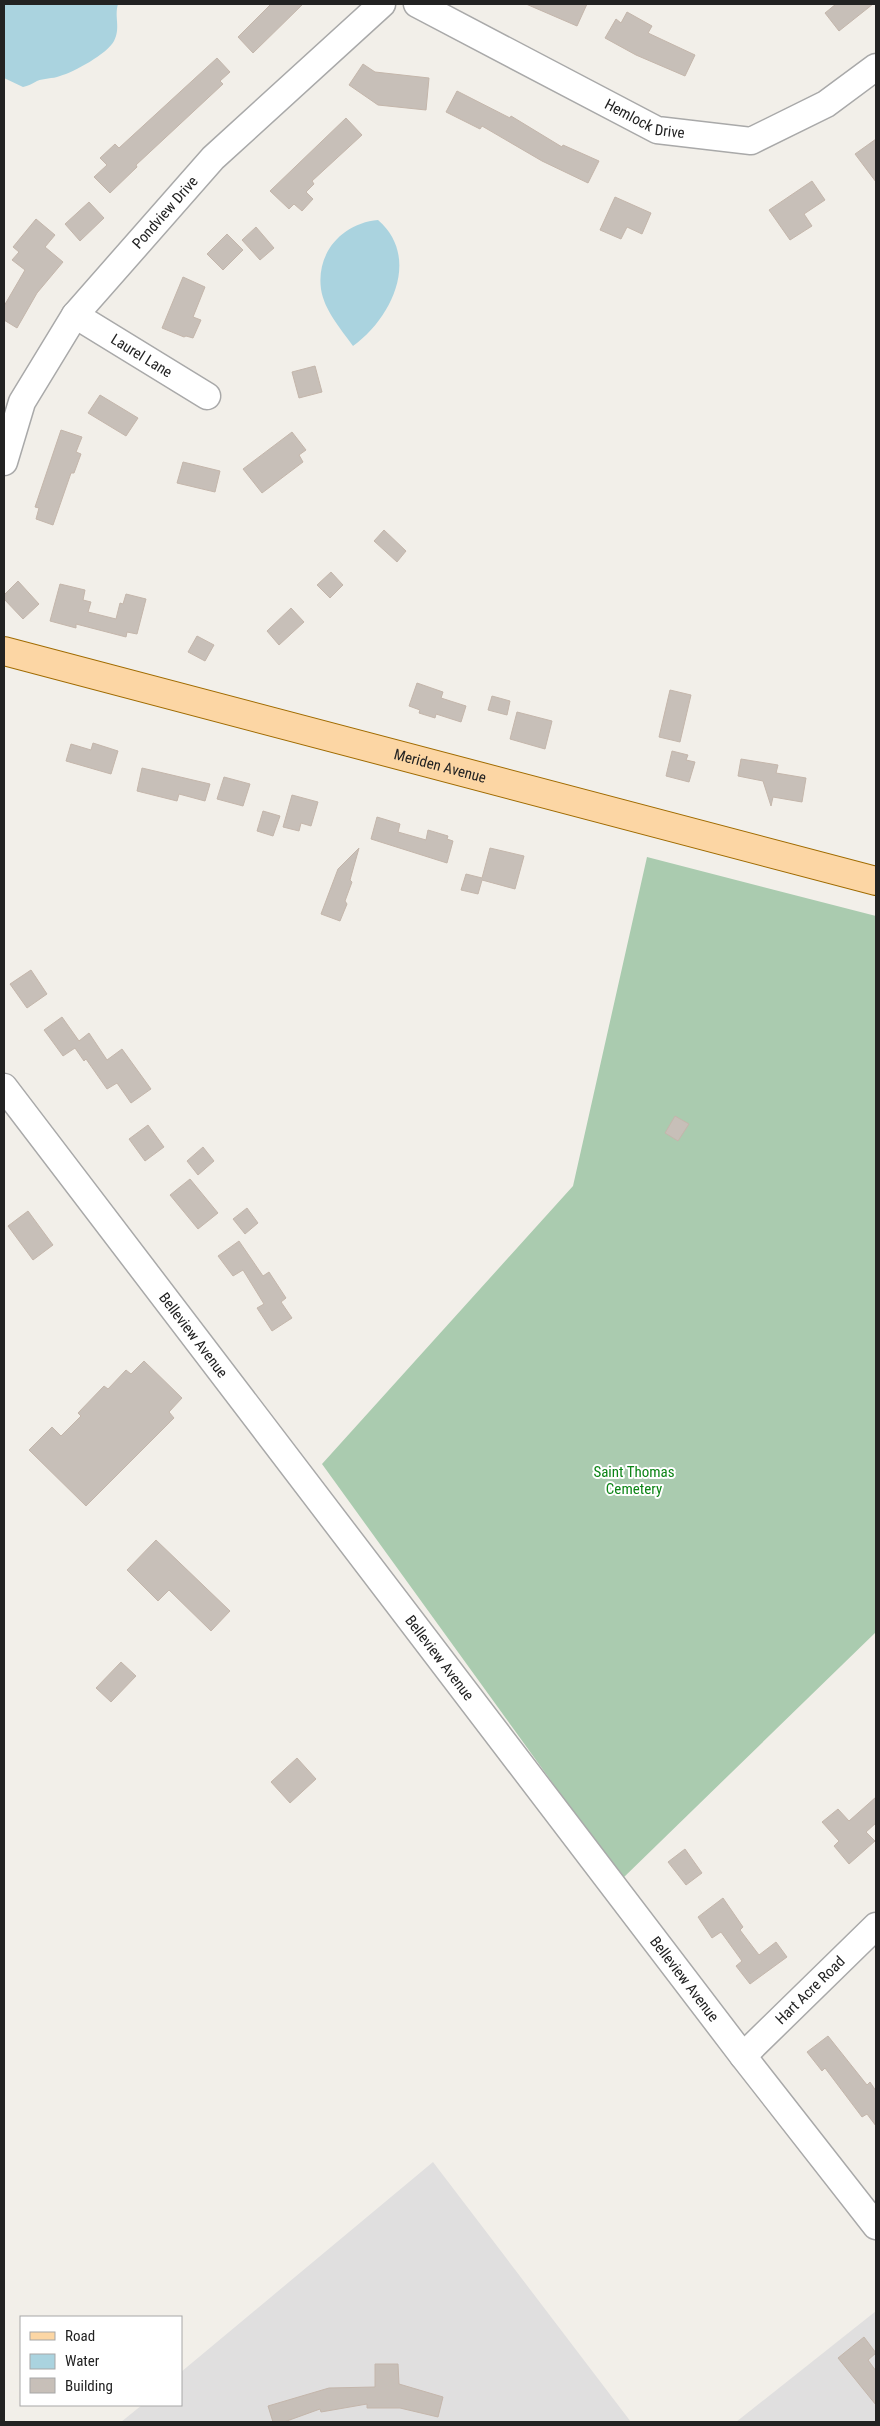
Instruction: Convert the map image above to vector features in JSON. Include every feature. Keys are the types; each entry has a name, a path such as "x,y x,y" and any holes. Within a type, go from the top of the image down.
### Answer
{"main road":[{"name":"Meriden Avenue","path":"4,651 876,881"}],"street":[{"name":"Pondview Drive","path":"4,462 22,402 75,315 213,158 382,4"},
{"name":"Hemlock Drive","path":"417,4 657,130 751,141 826,104 876,66"},
{"name":"Laurel Lane","path":"75,315 207,396"},
{"name":"Belleview Avenue","path":"4,1087 743,2056 876,2226"},
{"name":"Hart Acre Road","path":"743,2056 876,1926"}],"shaded area":[{"path":"433,2162 631,2422 121,2422 141,2406 182,2406 182,2371"},
{"path":"876,2311 876,2422 736,2422"}],"green space":[{"name":"Saint Thomas Cemetery","path":"647,857 876,916 876,1632 622,1879 322,1464 573,1186"}],"water":[{"path":"4,4 118,4 116,36 105,51 81,67 60,76 40,80 23,87 4,78"},
{"path":"378,220 391,235 398,251 399,269 396,286 389,304 379,320 353,346 334,319 323,297 321,276 323,263 334,242 343,233 365,222"}],"building":[{"path":"271,4 303,4 253,53 238,37"},
{"path":"526,4 587,4 577,26"},
{"path":"836,4 873,4 839,31 825,13"},
{"path":"627,12 652,26 648,33 695,55 685,76 636,55 605,38 616,19 621,23"},
{"path":"217,58 230,72 220,81 223,84 136,165 137,167 110,193 94,177 107,165 100,158 115,144 119,148"},
{"path":"363,64 375,72 429,78 426,110 378,105 349,85"},
{"path":"457,91 510,118 511,116 562,147 563,145 599,161 588,183 542,161 482,126 480,129 446,112"},
{"path":"346,118 362,135 312,181 314,184 306,192 313,199 302,211 294,204 289,209 270,191"},
{"path":"876,139 876,182 855,154"},
{"path":"812,181 825,200 804,214 812,226 790,240 769,210"},
{"path":"615,197 651,213 642,234 627,227 621,239 600,230"},
{"path":"89,202 104,218 80,241 65,224"},
{"path":"36,219 55,235 45,247 63,262 37,293 17,328 4,320 4,306 25,270 12,260 19,252 13,247"},
{"path":"256,227 274,248 260,260 242,240"},
{"path":"227,234 243,250 223,270 207,254"},
{"path":"183,277 205,287 193,317 201,320 193,338 184,337 162,328"},
{"path":"315,366 322,392 299,398 292,372"},
{"path":"100,395 138,418 126,436 88,413"},
{"path":"61,430 82,437 76,452 81,454 74,473 71,473 53,525 36,519 39,508 35,507"},
{"path":"292,432 306,450 299,455 303,462 262,493 243,469"},
{"path":"183,462 220,471 215,492 177,483"},
{"path":"384,530 406,551 397,562 374,541"},
{"path":"331,572 343,585 330,598 317,585"},
{"path":"18,581 39,604 23,619 4,599 4,595"},
{"path":"60,584 85,590 83,600 91,602 88,612 116,619 120,603 123,604 126,594 146,599 137,634 127,632 126,637 76,624 76,628 50,621"},
{"path":"291,608 304,622 279,645 267,631"},
{"path":"197,636 214,645 205,661 188,652"},
{"path":"417,683 443,692 441,698 466,706 461,722 436,714 435,718 419,713 420,710 409,706"},
{"path":"670,690 691,695 680,742 659,737"},
{"path":"492,696 510,701 507,715 488,710"},
{"path":"517,712 552,721 545,749 510,739"},
{"path":"93,743 118,751 111,774 66,761 71,744 91,750"},
{"path":"672,751 688,755 686,760 695,762 689,782 666,776"},
{"path":"741,759 778,765 776,773 806,778 802,802 773,797 771,806 763,781 738,776"},
{"path":"142,768 210,784 205,801 179,794 177,801 137,791"},
{"path":"224,777 250,784 243,806 217,799"},
{"path":"292,795 318,802 311,826 301,823 299,831 283,827"},
{"path":"263,811 280,816 273,836 257,831"},
{"path":"377,817 400,824 398,832 426,840 428,830 448,836 447,839 453,841 447,863 371,839"},
{"path":"359,848 350,880 352,882 345,901 347,904 340,921 321,914 338,869"},
{"path":"490,848 524,856 515,889 482,880 478,894 461,890 466,874 482,878"},
{"path":"31,970 47,994 27,1008 10,984"},
{"path":"62,1017 79,1041 89,1033 107,1060 122,1049 151,1089 131,1103 117,1083 107,1089 86,1059 84,1061 75,1048 63,1056 44,1030"},
{"path":"675,1116 689,1124 678,1141 665,1133"},
{"path":"148,1125 164,1147 145,1161 129,1139"},
{"path":"203,1147 214,1161 198,1175 187,1161"},
{"path":"190,1179 218,1213 198,1229 170,1195"},
{"path":"247,1208 258,1223 245,1234 233,1219"},
{"path":"28,1211 53,1245 33,1260 8,1226"},
{"path":"239,1241 263,1276 269,1272 286,1298 281,1302 292,1318 272,1331 257,1308 264,1304 243,1270 233,1276 218,1256"},
{"path":"144,1361 182,1398 169,1412 174,1418 86,1506 29,1450 52,1427 61,1436 81,1416 78,1413 104,1386 108,1389 126,1370 131,1374"},
{"path":"156,1540 230,1611 211,1631 169,1590 158,1601 127,1570"},
{"path":"121,1662 136,1676 111,1702 96,1688"},
{"path":"297,1758 316,1779 290,1803 271,1782"},
{"path":"876,1797 876,1823 866,1832 875,1841 849,1864 834,1846 839,1841 822,1822 838,1809 849,1821"},
{"path":"685,1849 702,1873 686,1885 668,1862"},
{"path":"723,1898 743,1927 740,1930 759,1955 776,1942 787,1957 750,1984 736,1966 742,1961 721,1932 712,1938 698,1917"},
{"path":"828,2036 867,2085 870,2082 876,2091 876,2126 867,2114 862,2117 825,2068 822,2071 807,2052"},
{"path":"864,2337 876,2353 868,2360 876,2371 876,2405 838,2358"},
{"path":"375,2364 398,2364 399,2384 443,2397 438,2417 400,2408 367,2408 367,2404 321,2412 320,2409 284,2422 273,2422 268,2406 329,2388 375,2387"}]}
